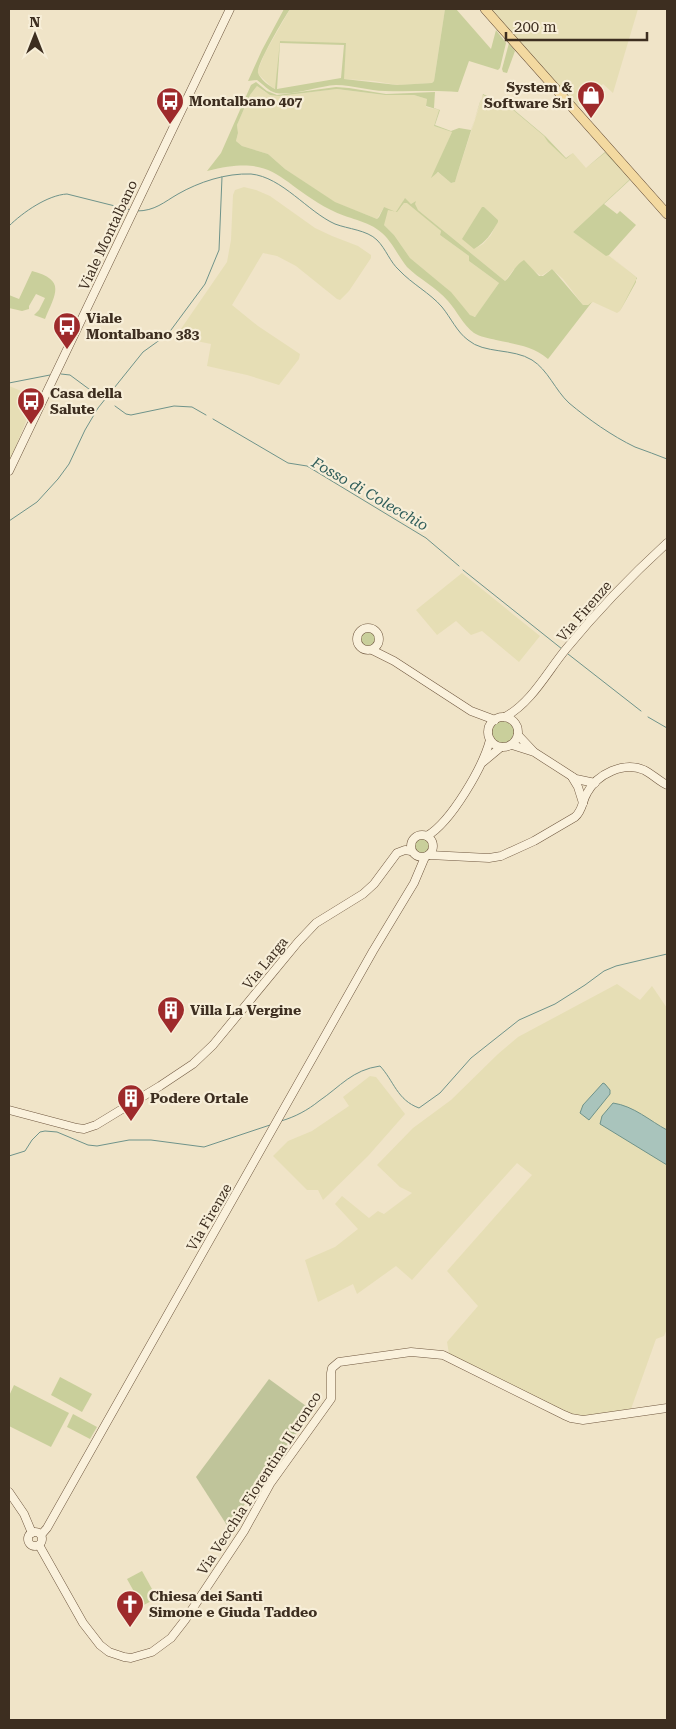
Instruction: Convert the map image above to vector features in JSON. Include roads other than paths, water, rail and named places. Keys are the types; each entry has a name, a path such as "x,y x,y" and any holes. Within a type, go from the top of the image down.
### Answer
{"main road":[{"path":"485,9 667,214"}],"street":[{"name":"Viale Montalbano","path":"9,471 230,9"},
{"name":"Via Firenze","path":"512,745 516,740 520,715 526,701 566,649 626,582 667,543"},
{"path":"394,661 379,642 378,634 373,629 366,628 359,632 356,639 358,645 364,650 372,650 394,661 471,711 495,720"},
{"path":"372,650 379,642"},
{"name":"Via Firenze","path":"495,720 505,717 526,701"},
{"path":"471,711 488,731 490,740 494,744 501,747 512,745 534,752 570,776 594,783"},
{"path":"505,717 512,720 534,752"},
{"path":"488,731 490,724 495,720"},
{"name":"Via Firenze","path":"397,909 414,883 455,808 482,764 490,740"},
{"name":"Via Firenze","path":"482,764 501,747"},
{"path":"414,854 430,852 444,855 497,857 514,851 559,828 579,813 587,793 594,783 615,770 629,767 643,770 667,786"},
{"path":"570,776 576,784 583,804"},
{"name":"Via Firenze","path":"41,1535 47,1528 397,909 415,872 412,842 420,835 427,836 440,826 455,808"},
{"path":"427,836 430,852"},
{"name":"Via Larga","path":"389,862 391,854 396,849 412,842"},
{"name":"Via Larga","path":"9,1110 84,1129 96,1124 160,1086 193,1064 213,1045 316,923 363,894 380,877 389,862 400,851 414,854"},
{"name":"Via Vecchia Fiorentina II tronco","path":"40,1545 92,1637 100,1645 116,1655 131,1658 142,1656 152,1652 171,1638 200,1598 244,1531 270,1484 331,1398 331,1373 335,1364 339,1362 410,1352 443,1355 564,1415 578,1420 667,1408"},
{"path":"9,1492 24,1514 32,1533"},
{"path":"35,1532 41,1535 42,1542 40,1545 32,1546 29,1542 28,1538 32,1533 35,1532"}],"water":[{"path":"603,1083 610,1090 610,1094 589,1120 580,1113 583,1105"},
{"path":"613,1103 635,1110 667,1130 667,1165 600,1124 602,1116"}],"waterway":[{"path":"137,211 154,208 195,186 222,177 251,174 273,181 325,219 368,234 377,240 396,267 437,302 468,340 482,347 524,356 532,360 543,369 569,403 592,421 635,447 667,459"},
{"path":"9,521 37,502 58,479 69,464 98,408 143,352 168,334 205,284 219,250 222,177"},
{"path":"9,226 36,205 52,197 67,194 131,210"},
{"name":"Fosso di Colecchio","path":"61,374 70,375 97,395"},
{"name":"Fosso di Colecchio","path":"9,383 50,375"},
{"name":"Fosso di Colecchio","path":"115,406 126,414 131,415 174,406 192,407 206,415"},
{"name":"Fosso di Colecchio","path":"213,419 288,463 307,466 426,538 459,566"},
{"name":"Fosso di Colecchio","path":"463,570 562,649"},
{"name":"Fosso di Colecchio","path":"568,654 641,711"},
{"name":"Fosso di Colecchio","path":"648,717 667,728"},
{"path":"281,1121 310,1107 354,1075 380,1066 401,1095 412,1105 419,1108 440,1093 471,1058 519,1020 555,1004 604,971 616,966 667,954"},
{"path":"9,1156 25,1151 32,1140 40,1132 45,1131 57,1132 88,1145 97,1146 129,1140 151,1140 204,1147 270,1125"}],"place":[{"name":"System & Software Srl","path":"591,119"},
{"name":"Montalbano 407","path":"170,125"},
{"name":"Viale Montalbano 383","path":"67,350"},
{"name":"Casa della Salute","path":"31,425"},
{"name":"Villa La Vergine","path":"171,1034"},
{"name":"Podere Ortale","path":"131,1122"},
{"name":"Chiesa dei Santi Simone e Giuda Taddeo","path":"130,1628"}]}
